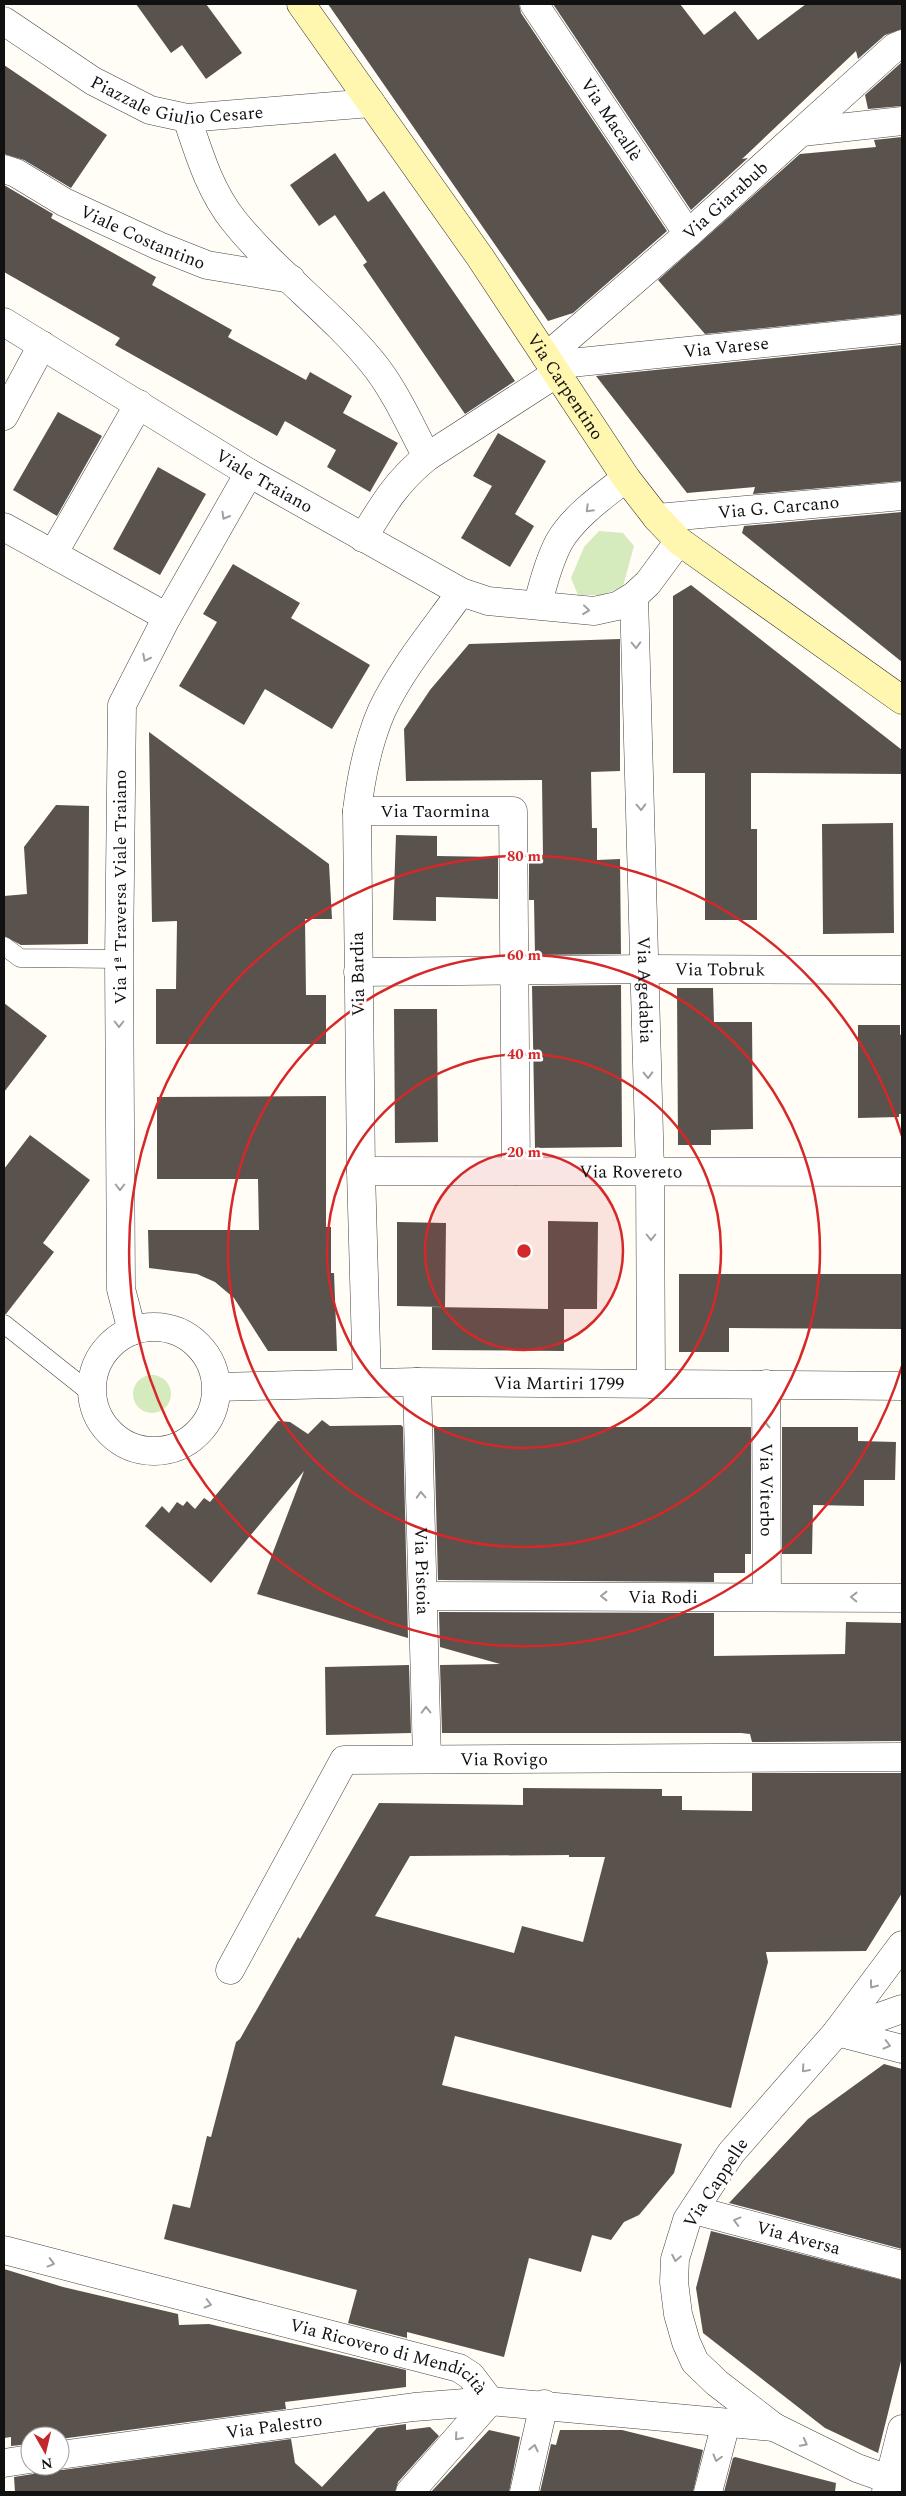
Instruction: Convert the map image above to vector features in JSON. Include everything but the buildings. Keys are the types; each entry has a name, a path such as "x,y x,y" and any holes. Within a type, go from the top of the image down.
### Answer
{"street":[{"name":"Via Carpentino","path":"301,4 480,257 626,478 656,518 679,541 902,700"},
{"name":"Via Macallè","path":"534,4 688,234"},
{"name":"Piazzale Giulio Cesare","path":"4,21 93,81 150,110 187,118 371,103"},
{"name":"Via Giarabub","path":"551,365 688,234 895,48 902,44"},
{"path":"187,118 208,178 234,220 291,280 344,330 372,362 389,385 426,457"},
{"path":"802,132 902,121"},
{"name":"Viale Costantino","path":"4,169 16,173 64,202 159,246 207,265 291,280"},
{"name":"Viale Traiano","path":"4,322 249,473 461,592 488,601 538,604 594,611 617,606 634,596 648,583 679,541"},
{"name":"Via Varese","path":"363,538 391,491 426,457 551,365 902,329"},
{"path":"4,416 42,346"},
{"path":"53,554 139,404"},
{"name":"Via 1ª Traversa Viale Traiano","path":"132,1331 121,1290 119,959 122,705 167,616 249,473"},
{"path":"538,604 545,576 560,541 590,507 626,478"},
{"name":"Via G. Carcano","path":"656,518 902,496"},
{"path":"4,527 167,616"},
{"name":"Via Bardia","path":"367,1383 360,1171 356,811 362,771 382,711 396,686 461,592"},
{"name":"Via Agedabia","path":"634,596 646,968 650,1171 651,1384"},
{"name":"Via Taormina","path":"356,811 513,811 514,970"},
{"name":"Via Tobruk","path":"358,972 646,968 902,970"},
{"path":"514,970 516,1171"},
{"name":"Via Rovereto","path":"360,1171 902,1172"},
{"path":"151,1327 171,1329 189,1337 203,1350 213,1367 217,1387 214,1408 204,1426 188,1441 168,1449 154,1450 127,1445 109,1432 98,1414 92,1394 94,1374 102,1356 115,1341 132,1331 151,1327"},
{"name":"Via Martiri 1799","path":"217,1387 417,1382 902,1386"},
{"name":"Via Pistoia","path":"417,1382 427,1759"},
{"name":"Via Viterbo","path":"766,1384 767,1596"},
{"name":"Via Rodi","path":"424,1596 902,1598"},
{"name":"Via Rovigo","path":"230,1970 344,1760 902,1757"},
{"path":"902,1946 837,2032 902,2049"},
{"name":"Via Cappelle","path":"748,2407 695,2362 678,2314 674,2282 675,2259 687,2220 731,2153 837,2032 902,2009"},
{"name":"Via Aversa","path":"694,2210 902,2265"},
{"name":"Via Ricovero di Mendicità","path":"4,2250 459,2368 471,2376 490,2401 544,2404 774,2427"},
{"path":"410,2492 490,2401"},
{"name":"Via Palestro","path":"70,2454 404,2409 490,2401"},
{"path":"524,2492 544,2404"},
{"name":"Via Ricovero di Mendicità","path":"748,2407 774,2427 815,2449 892,2485"},
{"path":"708,2492 726,2423"},
{"path":"892,2485 902,2429"},
{"path":"4,2463 20,2461"}],"lane":[{"path":"4,946 20,958 119,959"},
{"path":"4,1324 92,1394"}],"green space":[{"path":"599,531 623,533 634,546 623,586 603,595 578,595 571,578 584,547"},
{"path":"152,1375 166,1380 171,1394 166,1408 152,1413 138,1408 133,1394 138,1380"}]}
